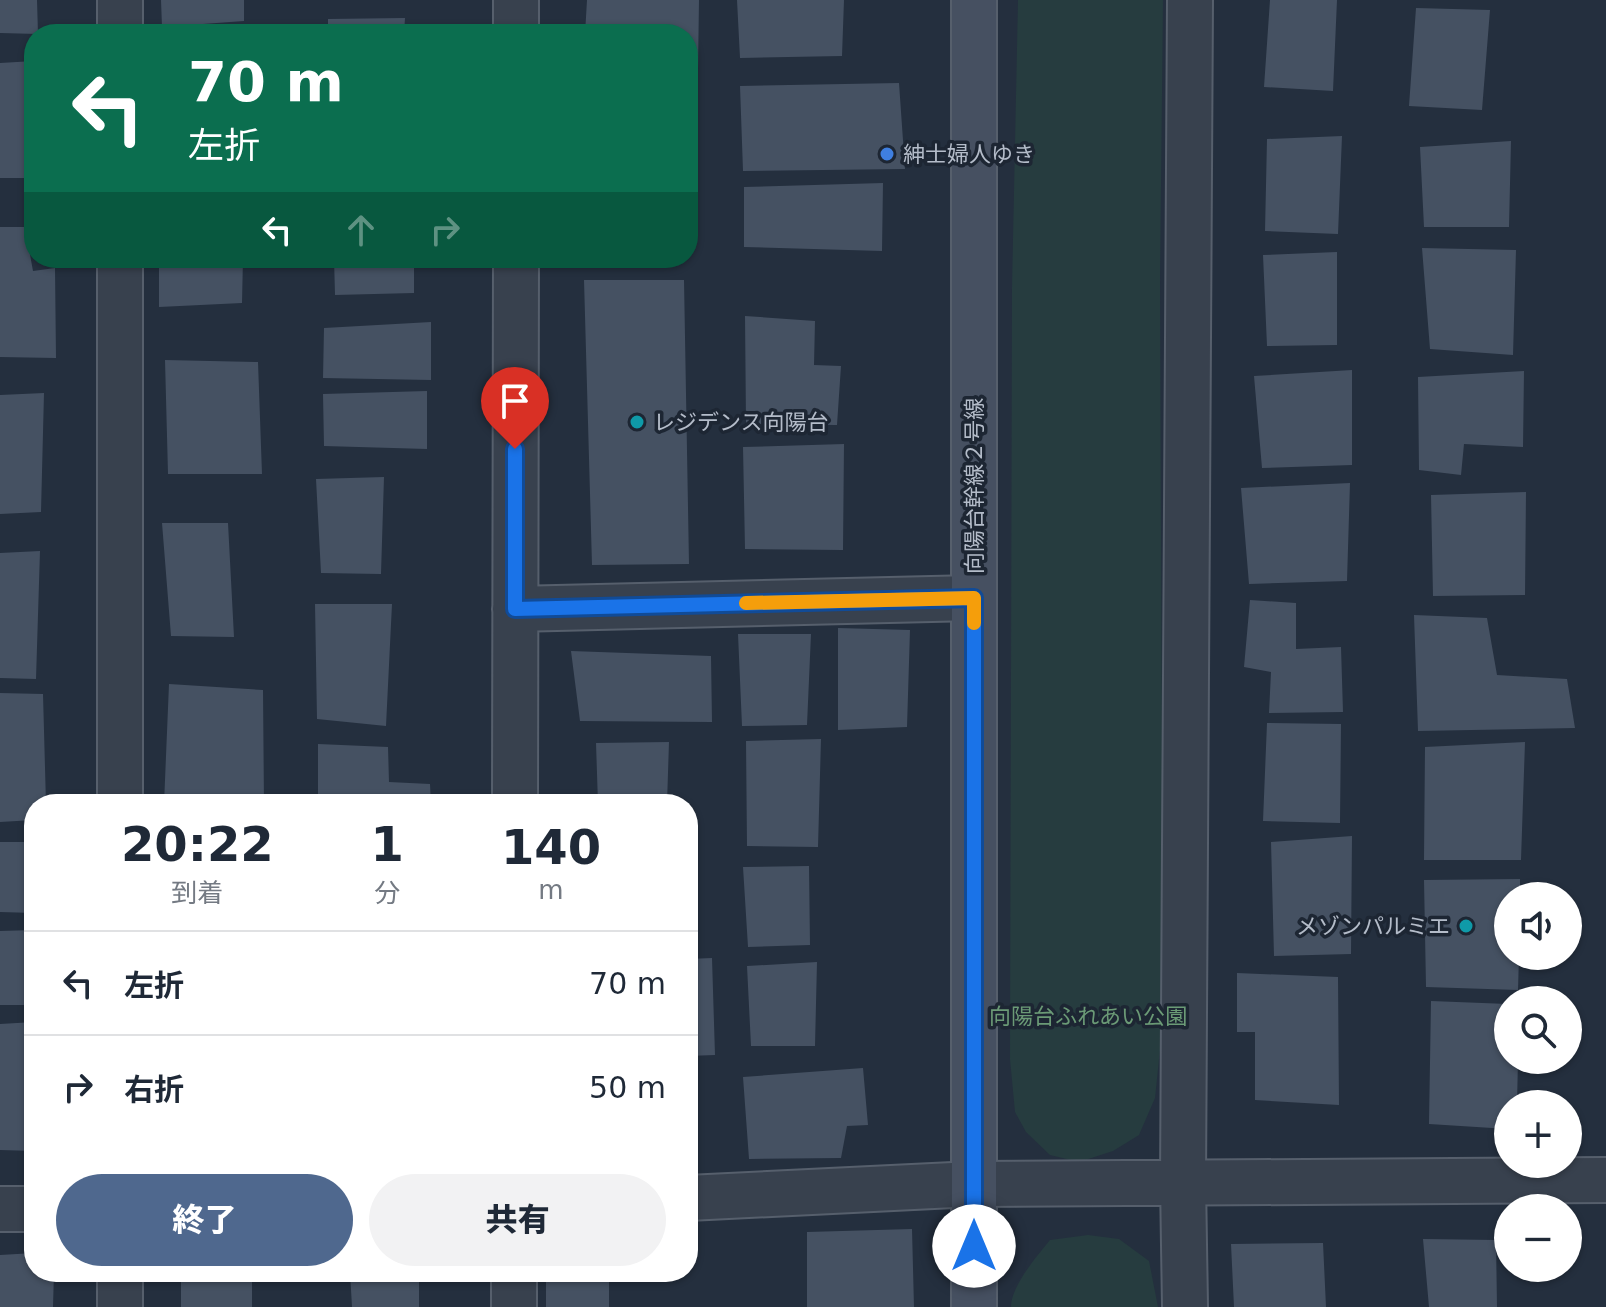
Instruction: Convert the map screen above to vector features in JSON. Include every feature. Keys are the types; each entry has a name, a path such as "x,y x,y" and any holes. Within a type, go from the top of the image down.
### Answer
{"street":[{"path":"120,0 120,24"},
{"path":"516,0 516,24"},
{"name":"向陽台幹線２号線","path":"974,0 974,1307"},
{"path":"1185,1307 1183,1182 1190,0"},
{"path":"120,268 120,794"},
{"path":"515,794 516,268"},
{"path":"515,609 974,598"},
{"path":"698,1198 974,1184 1606,1180"},
{"path":"0,1209 24,1209"},
{"path":"120,1282 120,1307"},
{"path":"514,1282 514,1307"}],"green space":[{"name":"向陽台ふれあい公園","path":"1018,0 1163,0 1160,280 1163,1021 1155,1098 1139,1135 1113,1151 1079,1162 1050,1155 1026,1132 1015,1112 1010,1059 1012,287"},
{"path":"1088,1235 1119,1239 1149,1261 1158,1307 1011,1307 1020,1281 1050,1240"}],"building":[{"path":"0,0 37,0 38,24 24,24 24,34 0,33"},
{"path":"161,0 244,0 244,21 162,24"},
{"path":"587,0 699,0 698,69 698,24 586,24"},
{"path":"737,0 844,0 842,56 740,58"},
{"path":"1270,0 1337,0 1333,91 1264,87"},
{"path":"1416,8 1490,10 1482,110 1409,106"},
{"path":"405,18 405,24 328,24 328,19"},
{"path":"24,62 24,178 0,178 0,63"},
{"path":"899,83 905,169 743,171 740,86"},
{"path":"1342,136 1338,234 1265,231 1267,139"},
{"path":"1511,141 1509,227 1424,227 1420,147"},
{"path":"883,183 882,251 744,247 744,187"},
{"path":"0,227 24,227 24,268 32,268 33,271 55,268 56,358 0,357"},
{"path":"1422,248 1516,250 1513,355 1430,349"},
{"path":"1337,252 1337,345 1267,346 1263,255"},
{"path":"159,268 243,268 242,303 159,307"},
{"path":"334,268 414,268 414,293 335,295"},
{"name":"レジデンス向陽台","path":"584,280 684,280 689,564 592,565"},
{"path":"745,316 815,321 814,365 841,366 837,425 746,424"},
{"path":"431,322 431,380 323,378 324,328"},
{"path":"165,360 258,362 262,474 168,474"},
{"path":"1352,370 1352,465 1262,468 1254,376"},
{"path":"1524,371 1523,447 1464,444 1461,475 1419,470 1418,377"},
{"path":"427,391 427,449 324,446 323,394"},
{"path":"44,393 41,512 0,514 0,395"},
{"path":"844,444 843,550 745,549 743,447"},
{"path":"384,477 381,574 321,573 316,479"},
{"path":"1350,483 1347,581 1249,584 1241,488"},
{"path":"1526,492 1525,595 1433,596 1431,495"},
{"path":"162,523 228,523 234,637 171,636"},
{"path":"40,551 36,679 0,678 0,553"},
{"path":"1250,600 1296,603 1296,649 1341,647 1343,712 1269,713 1271,672 1244,667"},
{"path":"315,604 392,604 386,726 317,719"},
{"path":"1414,615 1487,618 1497,675 1567,679 1575,728 1418,731"},
{"path":"838,628 910,630 907,727 838,730"},
{"path":"738,634 811,634 807,725 742,726"},
{"path":"571,651 711,656 712,722 580,721"},
{"path":"169,684 263,690 264,794 164,794"},
{"path":"0,693 43,694 46,794 24,794 24,821 0,822"},
{"path":"1267,723 1341,724 1340,823 1263,821"},
{"path":"821,739 818,847 747,846 746,741"},
{"path":"669,742 667,794 598,794 596,743"},
{"path":"1525,742 1521,860 1424,860 1425,747"},
{"path":"318,744 388,747 389,782 430,784 430,794 318,794"},
{"path":"1352,836 1351,954 1274,956 1271,842"},
{"path":"0,842 24,842 24,913 0,912"},
{"path":"809,866 810,945 748,947 743,867"},
{"name":"メゾンパルミエ","path":"1520,879 1520,882 1494,882 1494,970 1519,970 1518,986 1494,986 1494,989 1426,987 1424,880"},
{"path":"24,930 24,1005 0,1005 0,931"},
{"path":"712,958 715,1055 698,1056 698,959"},
{"path":"817,962 815,1046 751,1046 747,966"},
{"path":"1237,973 1338,977 1339,1105 1255,1100 1255,1032 1237,1032"},
{"path":"1431,1001 1494,1003 1494,1074 1518,1074 1517,1090 1494,1090 1494,1128 1429,1124"},
{"path":"24,1023 24,1151 0,1150 0,1024"},
{"path":"863,1068 868,1125 847,1126 841,1158 749,1159 743,1077"},
{"path":"912,1229 914,1307 807,1307 807,1232"},
{"path":"1423,1239 1494,1240 1497,1307 1429,1307"},
{"path":"1323,1243 1326,1307 1234,1307 1231,1244"},
{"path":"24,1254 24,1282 54,1282 53,1307 0,1307 0,1255"},
{"path":"181,1282 252,1282 252,1307 181,1307"},
{"path":"351,1282 419,1282 419,1307 352,1307"},
{"path":"546,1282 609,1282 609,1307 546,1307"}],"slow traffic":[{"path":"746,603 974,598 974,623"}],"place":[{"name":"紳士婦人ゆき","path":"887,154"},
{"name":"レジデンス向陽台","path":"637,422"},
{"name":"メゾンパルミエ","path":"1466,926"}],"route":[{"path":"515,449 515,609 974,598 974,1246"}]}
